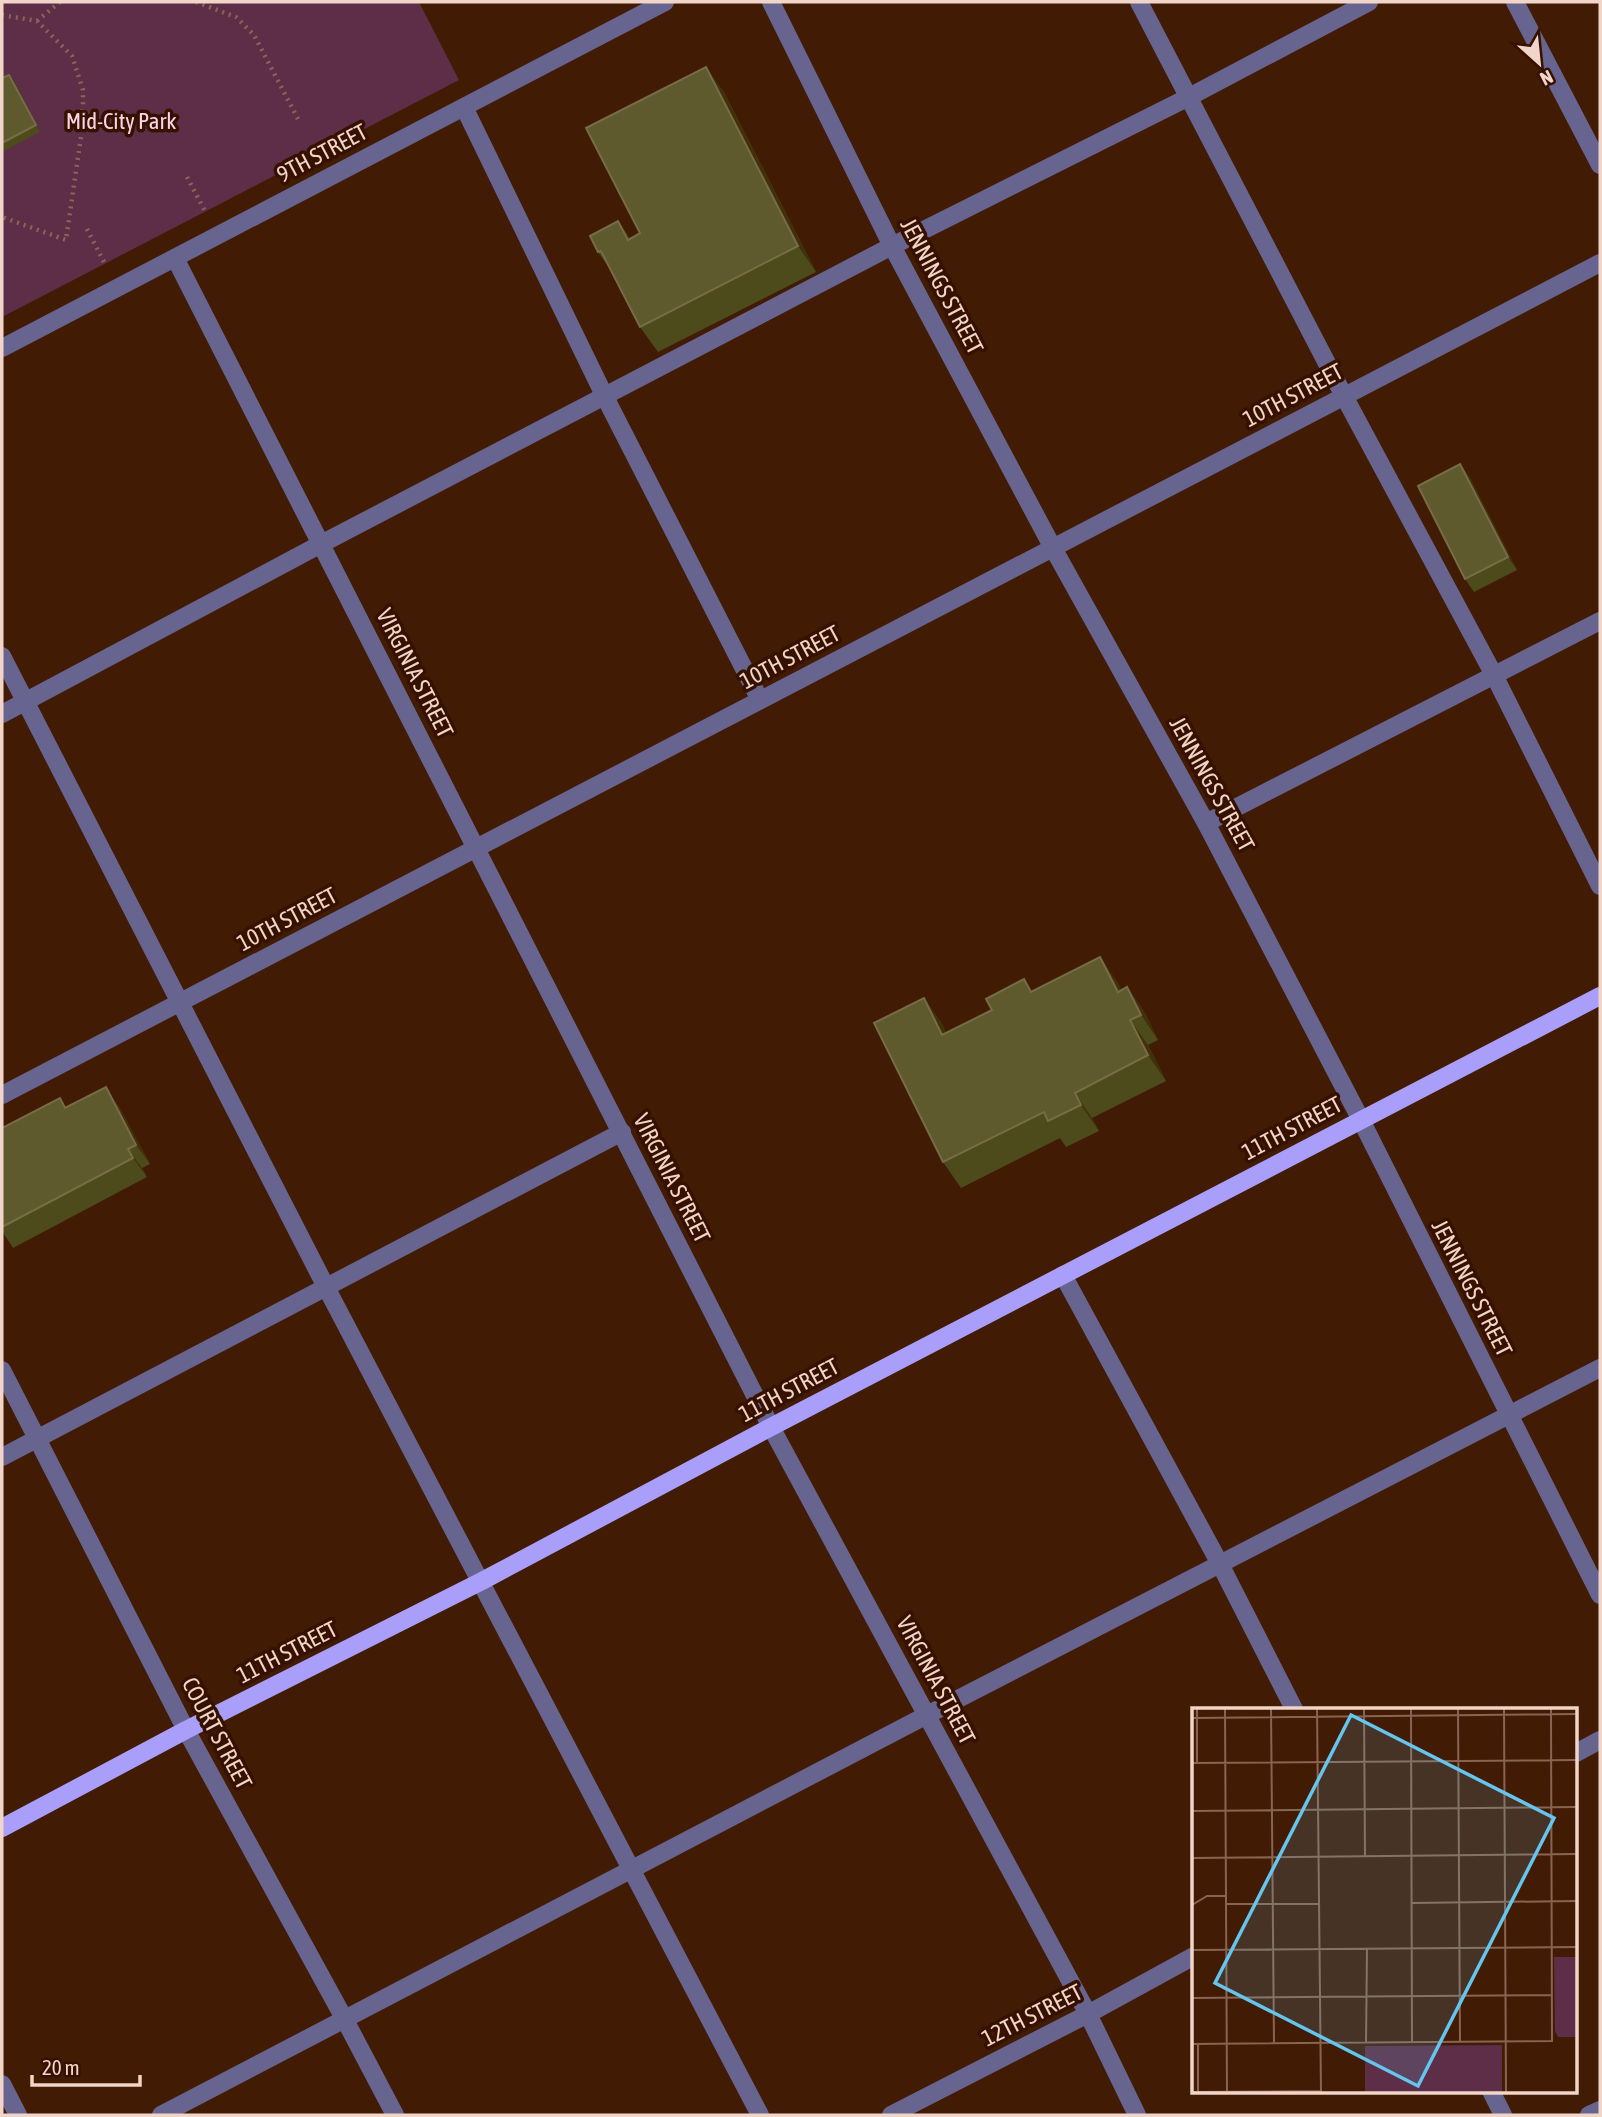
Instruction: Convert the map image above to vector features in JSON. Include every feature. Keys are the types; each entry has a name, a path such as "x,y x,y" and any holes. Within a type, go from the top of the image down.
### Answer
{"main road":[{"name":"11TH STREET","path":"2,1828 186,1730 482,1581 771,1427 1600,996"}],"street":[{"name":"9TH STREET","path":"2,348 665,2"},
{"name":"JENNINGS STREET","path":"771,2 892,246 1053,548 1206,823 1361,1120 1600,1595"},
{"path":"1139,2 1344,396 1494,675 1600,886"},
{"path":"2,713 892,246 1189,97 1369,2"},
{"path":"1515,2 1600,164"},
{"path":"464,107 605,397 760,700"},
{"name":"VIRGINIA STREET","path":"175,258 771,1427 1088,2014 1137,2115"},
{"name":"10TH STREET","path":"2,1095 1600,263"},
{"path":"1206,823 1600,621"},
{"path":"2,656 326,1287 760,2115"},
{"path":"2,1457 622,1132"},
{"path":"1063,1275 1220,1564 1293,1708"},
{"path":"161,2115 927,1714 1600,1368"},
{"name":"COURT STREET","path":"2,1370 186,1730 395,2115"},
{"path":"1578,1752 1600,1740"},
{"name":"12TH STREET","path":"891,2115 1192,1957"},
{"path":"2,2084 18,2115"},
{"path":"1491,2092 1503,2115"},
{"path":"1589,2115 1600,2110"}],"path":[{"path":"37,22 60,2"},
{"path":"196,2 236,17 254,35 298,119"},
{"path":"2,15 37,22 72,56 83,90 83,122 66,240 2,217"},
{"path":"187,177 217,236"},
{"path":"87,229 117,288"}],"green space":[{"name":"Mid-City Park","path":"2,2 419,2 459,80 2,317"}],"building":[{"path":"706,67 798,246 640,327 601,251 598,252 590,236 618,221 628,240 640,233 586,128"},
{"path":"9,75 36,125 2,143 2,78"},
{"path":"1460,464 1508,557 1465,579 1418,486"},
{"path":"1100,957 1118,992 1127,987 1141,1015 1130,1020 1148,1055 1075,1093 1081,1105 1048,1121 1044,1112 943,1162 874,1023 924,998 942,1035 992,1010 986,999 1024,979 1031,992"},
{"path":"106,1087 136,1145 128,1149 133,1158 2,1227 2,1128 60,1098 65,1108"}]}
